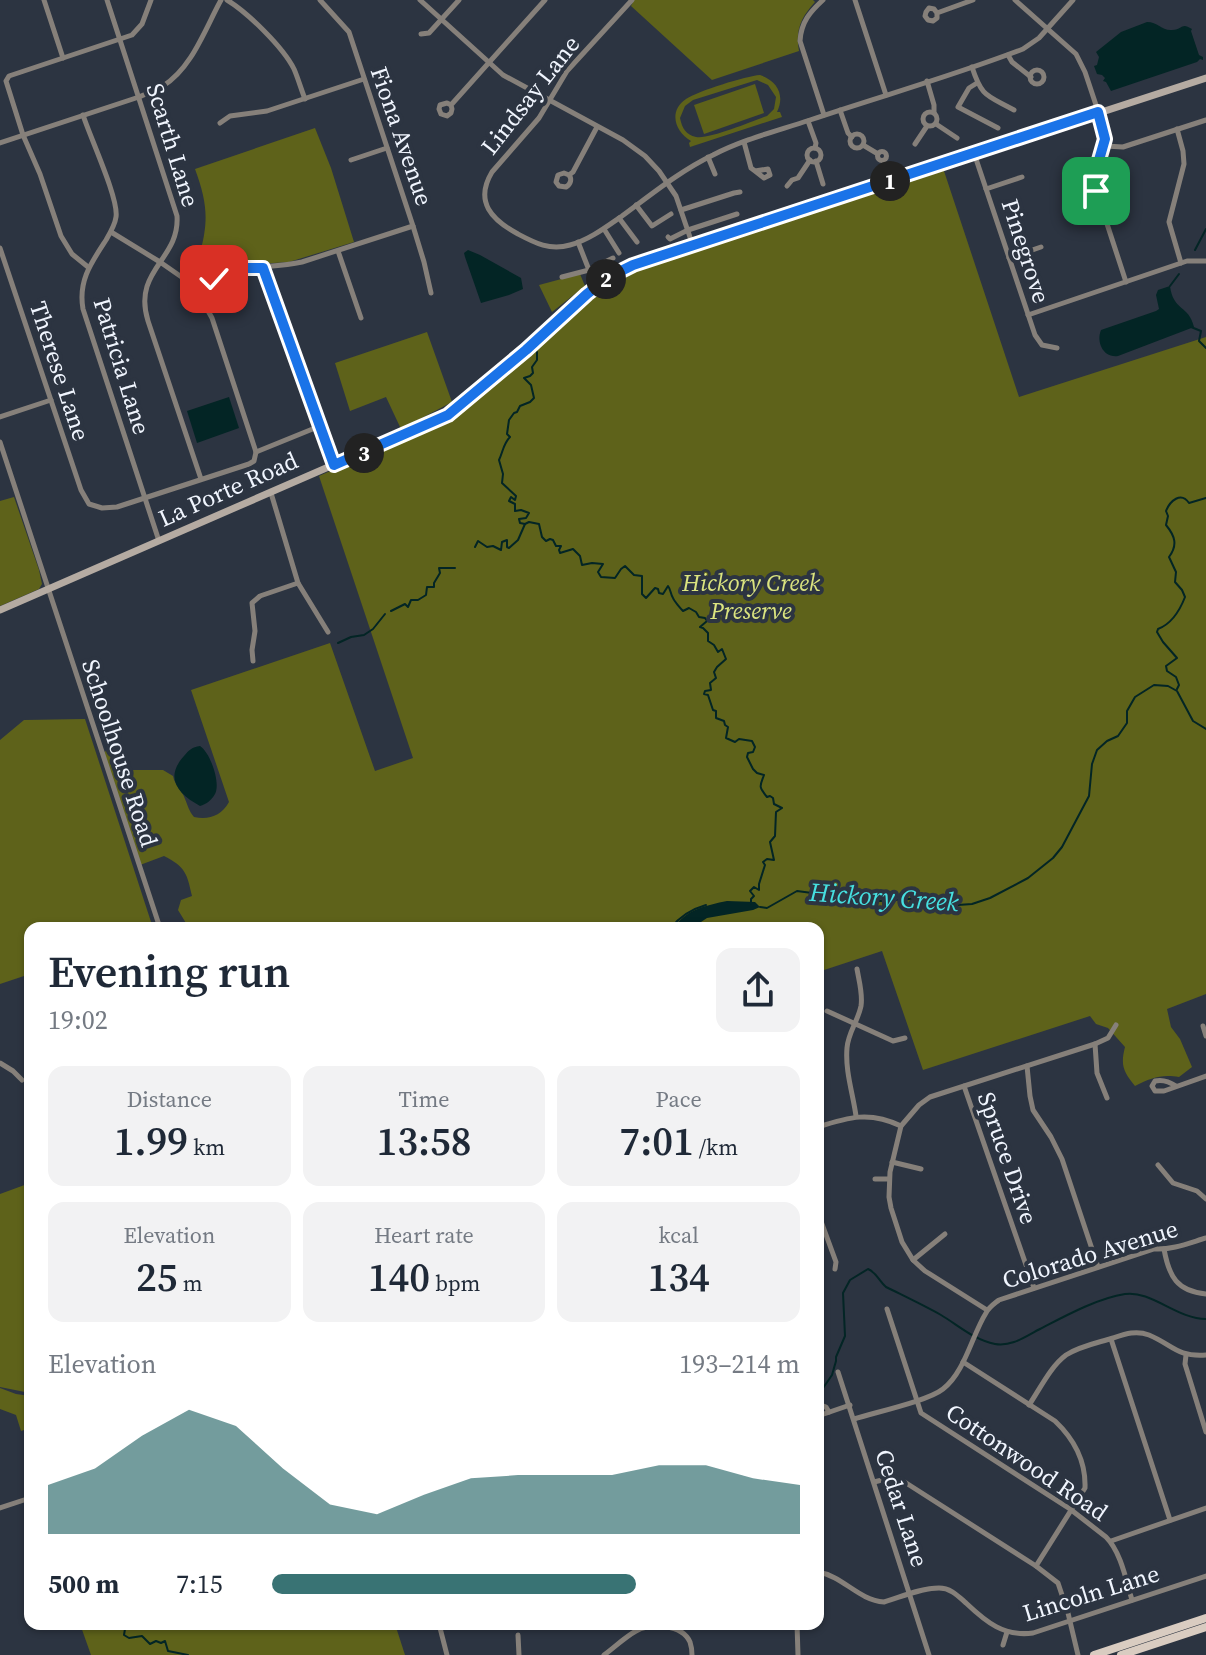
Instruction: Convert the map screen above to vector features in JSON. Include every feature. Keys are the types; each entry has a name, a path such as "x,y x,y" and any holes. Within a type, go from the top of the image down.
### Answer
{"main road":[{"path":"1094,1655 1206,1618"},
{"path":"1121,1655 1206,1627"}],"street":[{"path":"44,0 63,58"},
{"name":"Scarth Lane","path":"107,0 177,216 174,240 146,287 144,307 201,479"},
{"path":"88,267 72,254 63,241 6,81 9,76 132,35 139,29 151,0"},
{"path":"0,143 162,87 192,55 224,0 244,11 284,54 294,69 305,99"},
{"name":"Fiona Avenue","path":"320,0 347,30 413,226 431,293"},
{"path":"420,0 503,75 635,148 653,164 676,196 693,246"},
{"path":"421,34 429,33 459,0"},
{"path":"451,105 545,0"},
{"name":"Lindsay Lane","path":"582,241 558,247 535,243 494,217 486,203 485,190 490,175 539,118 567,71 632,0"},
{"path":"823,0 804,20 800,41 824,115"},
{"path":"855,0 886,95"},
{"path":"937,13 973,0"},
{"path":"1015,0 1076,54 1085,72 1105,133 1095,187 1126,282"},
{"path":"589,270 582,241 708,157 744,142 1008,55 1028,46 1073,0"},
{"path":"1008,55 1031,77"},
{"path":"972,67 984,93 1014,110"},
{"name":"La Porte Road","path":"0,610 448,415 609,277 633,265 1206,78"},
{"path":"220,123 230,116 267,111 364,79"},
{"path":"927,81 937,117 936,124"},
{"path":"977,83 969,88 958,107 998,128"},
{"path":"840,110 853,147 863,145 878,154"},
{"path":"927,126 924,116 928,112 934,113"},
{"path":"83,115 115,201 116,217 111,232 183,278 198,293 212,318 256,452 254,461 249,464 145,498"},
{"path":"1105,146 1123,147 1206,120"},
{"path":"808,121 815,148"},
{"path":"927,126 936,124"},
{"path":"936,124 957,138"},
{"path":"915,144 927,126"},
{"path":"569,175 597,127"},
{"path":"1177,129 1184,164 1169,222 1181,263"},
{"path":"744,142 751,168 755,171"},
{"path":"351,160 387,148"},
{"path":"787,186 820,158 815,148"},
{"path":"815,148 808,151 807,156 813,161 823,184"},
{"name":"Pinegrove","path":"974,153 1038,341 1057,348"},
{"path":"708,157 715,174"},
{"path":"986,189 1022,177"},
{"path":"681,210 740,192"},
{"path":"636,205 652,226 671,214"},
{"path":"668,237 672,239 688,230 737,214"},
{"path":"619,218 637,242"},
{"path":"198,293 214,279 242,268 302,262 413,226"},
{"path":"604,229 619,253"},
{"name":"Patricia Lane","path":"111,232 88,267 82,287 83,309 159,541"},
{"path":"1009,258 1041,247"},
{"name":"Therese Lane","path":"0,248 80,487 89,504 102,508 117,507 145,498"},
{"path":"338,251 361,318"},
{"path":"562,277 589,270 613,258"},
{"path":"1028,315 1181,263 1206,261"},
{"path":"263,268 334,465"},
{"path":"0,417 51,400"},
{"path":"256,452 320,426"},
{"name":"Schoolhouse Road","path":"0,442 158,922"},
{"path":"271,493 298,583 328,632"},
{"path":"253,661 255,631 251,607 254,600 298,583"},
{"path":"856,1116 847,1042 860,1007 857,969"},
{"path":"827,1011 893,1041 905,1038"},
{"path":"854,1419 942,1390 963,1362 987,1310 925,1271 913,1260 902,1242 891,1208 889,1179 901,1126 930,1097 1095,1044 1108,1038 1116,1025"},
{"path":"1203,1026 1206,1036"},
{"path":"1095,1044 1097,1073 1107,1098"},
{"path":"0,1063 22,1080"},
{"path":"1027,1066 1033,1110 1062,1159 1098,1267"},
{"path":"1176,1086 1206,1076"},
{"name":"Spruce Drive","path":"964,1086 1034,1288"},
{"path":"824,1125 856,1116 878,1117 901,1126"},
{"path":"892,1162 921,1169"},
{"path":"1158,1165 1173,1183 1197,1191 1206,1199"},
{"path":"875,1179 889,1179"},
{"path":"824,1229 836,1262 835,1269"},
{"path":"913,1260 945,1234"},
{"name":"Colorado Avenue","path":"987,1310 999,1300 1034,1288 1154,1249 1206,1238"},
{"path":"1164,1249 1166,1262 1179,1286 1189,1292 1206,1294"},
{"name":"Cottonwood Road","path":"887,1309 921,1413 1070,1509 1111,1541 1132,1600"},
{"path":"1029,1405 1065,1356 1130,1333 1140,1332 1151,1336 1186,1355 1206,1355"},
{"path":"1111,1339 1170,1520"},
{"path":"1186,1355 1185,1364 1206,1430"},
{"path":"963,1362 1055,1421 1065,1430 1082,1458 1085,1488 1036,1566"},
{"name":"Cedar Lane","path":"838,1372 929,1655"},
{"path":"824,1414 850,1405"},
{"path":"824,1406 829,1412"},
{"path":"874,1482 890,1478 903,1481 1058,1583 1078,1655"},
{"path":"0,1508 24,1500"},
{"path":"1111,1541 1206,1508"},
{"name":"Lincoln Lane","path":"824,1574 874,1601 884,1602 941,1588 953,1592 981,1617 1007,1632 1017,1634 1033,1633 1206,1576"},
{"path":"441,1630 447,1655"},
{"path":"604,1655 636,1630"},
{"path":"672,1630 690,1641 692,1655"},
{"path":"797,1630 798,1655"},
{"path":"1003,1645 1007,1632"},
{"path":"518,1635 519,1655"}],"green space":[{"path":"634,0 815,2 800,25 799,51 712,80 631,6"},
{"path":"760,75 775,85 780,95 777,112 782,117 690,147 691,141 681,132 676,121 680,104 701,92","holes":["757,80 768,85 776,97 774,109 767,116 702,137 690,135 683,128 680,118 685,106 693,100"]},
{"path":"755,84 764,113 704,134 694,105"},
{"path":"315,128 354,242 289,262 241,265 219,272 200,253 205,211 195,169"},
{"name":"Hickory Creek Preserve","path":"943,168 1019,397 1206,337 1206,994 1167,1009 1171,1027 1192,1067 1179,1077 1156,1077 1135,1086 1124,1068 1125,1047 1108,1028 1096,1024 1090,1016 923,1070 882,951 824,970 824,922 185,922 178,910 181,900 192,896 181,868 164,856 140,865 104,752 113,748 125,757 128,770 163,770 173,776 194,817 214,816 229,802 191,690 330,643 375,771 413,758 319,476 445,421 602,286 629,272"},
{"path":"580,274 585,286 552,312 539,285"},
{"path":"427,332 452,402 401,429 386,397 350,411 335,363"},
{"path":"14,497 42,584 39,589 0,606 0,501"},
{"path":"85,719 151,922 24,922 24,976 0,984 0,740 24,720"},
{"path":"24,1185 24,1392 0,1387 0,1194"},
{"path":"0,1388 24,1395 24,1430 21,1431 16,1415 0,1409"},
{"path":"82,1630 397,1630 405,1655 91,1655"}],"shaded area":[{"path":"1147,22 1169,30 1184,26 1192,29 1203,60 1111,91 1103,81 1105,78 1097,74 1094,66 1099,57 1096,52 1121,32"},
{"path":"468,250 521,278 523,289 481,303 464,253"},
{"path":"1170,286 1174,300 1189,315 1194,327 1118,356 1105,352 1099,339 1101,330 1156,311 1159,309 1158,290"},
{"path":"229,397 239,428 197,443 187,411"},
{"path":"200,746 211,761 217,783 213,796 200,806 180,791 174,778 184,756"},
{"path":"727,901 755,902 760,907 701,922 679,922 704,907"}],"waterway":[{"path":"1195,250 1206,229"},
{"path":"1170,286 1179,274"},
{"path":"1191,327 1201,331 1199,341 1206,348"},
{"path":"525,524 520,523 519,519 526,518 529,513 515,511 515,504 509,501 511,497 515,500 516,496 502,483 499,460 510,437 507,434 509,420 520,406 534,398 531,385 524,378 533,373 537,352"},
{"path":"1177,689 1176,677 1167,671 1166,666 1177,658 1157,632 1174,616 1185,597 1175,582 1176,572 1169,557 1174,541 1166,525 1166,511 1179,498 1189,503 1206,498"},
{"path":"475,547 478,541 501,550 502,542 507,540 509,548 518,540 525,524 539,524 542,537 561,546 560,553 573,549 580,556 582,565 603,564 598,572 601,577 615,578 625,566 634,575 642,576 642,594 646,598 655,588 663,594 668,586 683,611 689,608 705,618 707,621 700,627 708,633 708,641 718,652 722,649 726,659 714,672 716,678 710,683 711,690 704,694 708,695 716,718 728,727 726,738 735,742 739,739 752,741 755,747 747,757 753,769 764,775 761,786 764,793 782,808 776,812 775,836 770,842 774,860 763,862 765,865 759,890 754,887 750,891 754,896 751,904"},
{"path":"391,611 405,604 408,607 411,600 426,595 427,587 434,587 439,568 455,568"},
{"path":"338,643 364,635 385,614"},
{"name":"Hickory Creek","path":"760,907 767,908 797,891 834,892 880,901 922,898 958,905 990,898 1028,878 1062,847 1089,796 1092,764 1097,750 1118,736 1127,723 1127,711 1135,697 1154,685 1168,686 1177,691 1193,721 1206,729"},
{"name":"Hickory Creek","path":"676,922 706,905"},
{"path":"824,1387 832,1375 845,1336 843,1293 850,1280 868,1269 886,1287 941,1315 973,1336 1001,1345 1024,1338 1082,1308 1125,1294 1145,1296 1185,1315 1206,1319"},
{"path":"125,1630 124,1635 129,1638 142,1636 150,1644 165,1641 168,1651 188,1655"}],"route":[{"path":"214,279 242,268 263,268 334,465 448,415 587,294 609,277 633,265 1098,112 1105,146 1095,174 1096,191"}]}
